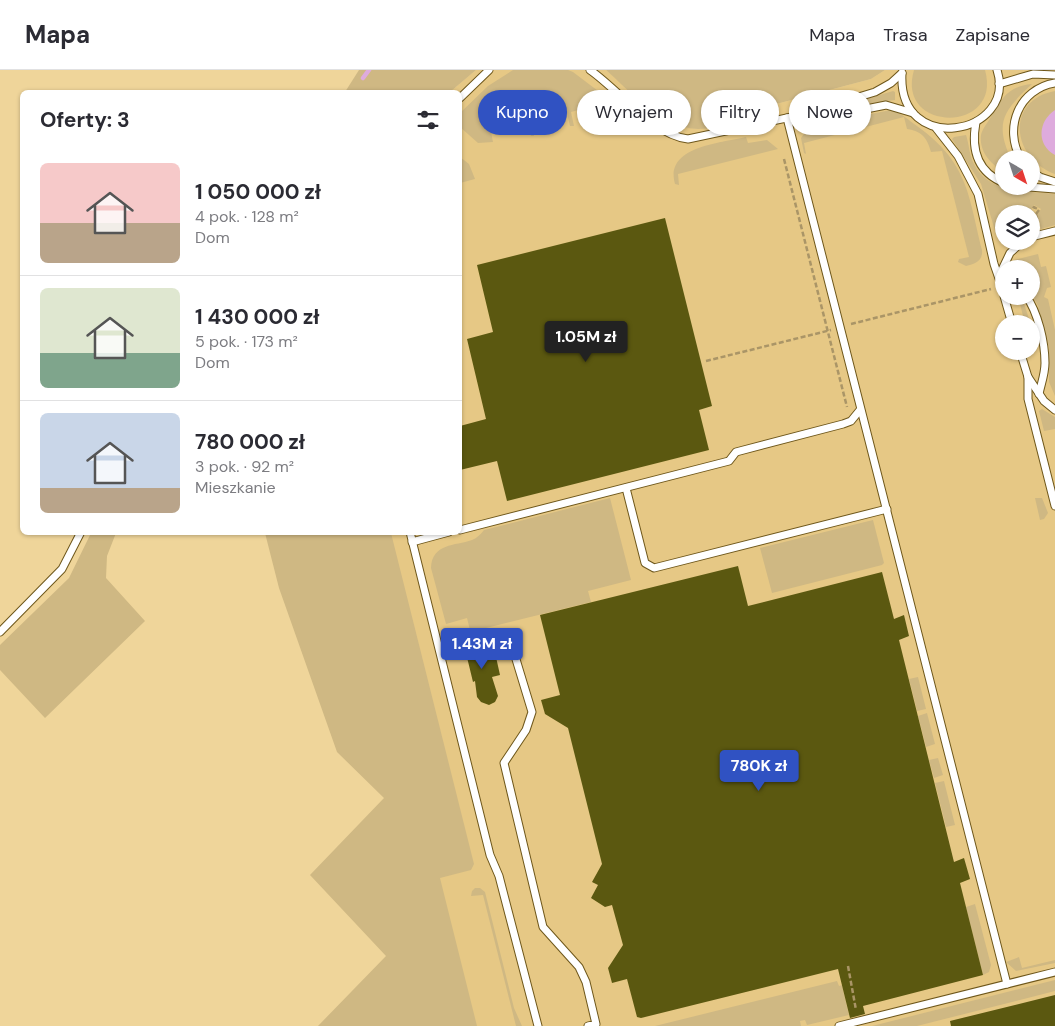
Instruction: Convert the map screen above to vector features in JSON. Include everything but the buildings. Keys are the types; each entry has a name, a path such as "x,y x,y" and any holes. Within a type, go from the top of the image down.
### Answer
{"lane":[{"path":"462,96 489,70"},
{"path":"590,70 658,127 680,138 707,137 788,118 860,410 887,509 1007,984"},
{"path":"902,72 902,87 905,100 913,112 923,122 936,128 950,130 963,128 976,122 991,108 1000,84 997,70"},
{"path":"871,93 891,83 902,72"},
{"path":"1000,84 1025,76 1055,75"},
{"path":"1018,150 1013,135 1017,112 1031,93 1043,86 1055,83"},
{"path":"871,108 886,105 913,112"},
{"path":"976,122 974,144 978,161 988,173 995,177"},
{"path":"936,128 958,156 974,184 995,266"},
{"path":"1040,177 1055,182"},
{"path":"1040,188 1055,189"},
{"path":"1040,235 1055,231"},
{"path":"1030,305 1045,356 1044,373 1039,394"},
{"path":"1023,360 1028,377 1039,394 1055,410"},
{"path":"1028,377 1028,399 1055,506"},
{"path":"462,529 729,462 736,452 850,421 860,410"},
{"path":"626,488 645,563 654,568 887,509"},
{"path":"0,632 62,568 80,535"},
{"path":"411,535 490,855 498,876 538,1026"},
{"path":"412,542 438,535"},
{"path":"515,656 532,712 526,730 504,763 543,927 579,967 586,982 596,1024 588,1026"},
{"path":"839,1026 1055,972"}],"path":[{"path":"784,159 850,421"},
{"path":"706,361 840,327 995,294"},
{"path":"848,966 859,1021"}],"shaded area":[{"path":"359,70 476,70 452,90 346,90"},
{"path":"476,70 606,70 630,90 577,90 577,135 691,135 691,128 701,128 701,135 779,135 779,103 789,101 789,135 871,135 871,90 829,90 871,79 885,70 1055,70 1055,1026 459,1026 348,535 462,535 462,90 452,90"},
{"path":"513,70 568,70 597,90 577,90 577,110 571,112 574,126 570,126 567,113 567,90 484,90"},
{"path":"606,70 885,70 871,79 829,90 789,90 789,101 779,103 779,90 701,90 701,129 698,129 691,128 691,90 627,90"},
{"path":"914,70 985,70 986,91 979,106 965,115 949,118 933,115 920,106 912,91"},
{"path":"1032,84 1015,101 1005,117 1003,135 1008,150 995,150 995,165 984,152 981,135 1003,98 1012,90"},
{"path":"1055,91 1055,174 1040,166 1040,150 1026,150 1022,143 1021,117 1028,106 1039,96"},
{"path":"895,92 895,100 871,103 871,98"},
{"path":"478,96 478,135 492,135 493,142 478,143 462,129 462,111"},
{"path":"891,110 898,113 905,117 934,140 947,153 956,166 969,195 982,250 980,259 975,263 966,266 958,262 959,259 969,257 942,151 931,152 928,143 920,133 907,129 904,117 871,126 871,114"},
{"path":"1055,110 1055,155 1045,145 1042,133 1045,120"},
{"path":"803,135 835,135 804,143 806,154 804,153 801,138"},
{"path":"966,135 974,164 981,174 995,184 995,195 1040,195 1040,193 1055,194 1055,225 1041,229 1040,205 995,205 995,231 981,184 952,139"},
{"path":"746,137 748,143 767,140 778,149 678,174 679,185 675,184 674,171 678,161 686,154 710,144"},
{"path":"462,159 469,164 475,179 462,182"},
{"path":"1038,254 1039,260 1014,260"},
{"path":"1040,263 1041,267 1046,266 1051,287 1047,288 1044,297 1048,299 1055,330 1055,396 1049,382 1049,348 1038,306 1040,305"},
{"path":"1020,305 1025,305 1028,315 1023,315"},
{"path":"1042,409 1055,417 1055,429 1044,431 1039,411"},
{"path":"610,498 631,580 588,591 591,602 450,637 470,630 467,618 446,624 431,568 435,554 446,547 472,540 484,530"},
{"path":"1035,498 1042,498 1048,513 1044,519 1040,520"},
{"path":"873,520 884,563 882,565 772,593 760,548"},
{"path":"90,535 115,535 107,556 106,578 145,621 45,718 0,670 0,645 69,578"},
{"path":"266,535 392,535 474,864 471,870 440,878 477,1026 318,1026 386,956 310,875 384,798 337,752 279,588"},
{"path":"918,677 926,709 917,711 909,679"},
{"path":"927,713 935,744 926,747 918,716"},
{"path":"938,758 943,775 934,778 929,760"},
{"path":"944,781 955,825 946,827 935,783"},
{"path":"475,888 480,888 485,892 514,1008 522,1026 516,1026 483,895 471,896"},
{"path":"975,904 991,965 989,972 983,975 966,907"},
{"path":"1019,957 1022,968 1055,960 1055,963 1016,971 1006,962"},
{"path":"1055,980 1055,991 917,1026 872,1026"},
{"path":"837,981 839,986 842,985 849,1015 807,1025 805,1020 800,1021 801,1026 655,1026"}],"waterway":[{"path":"363,78 369,70"}]}
